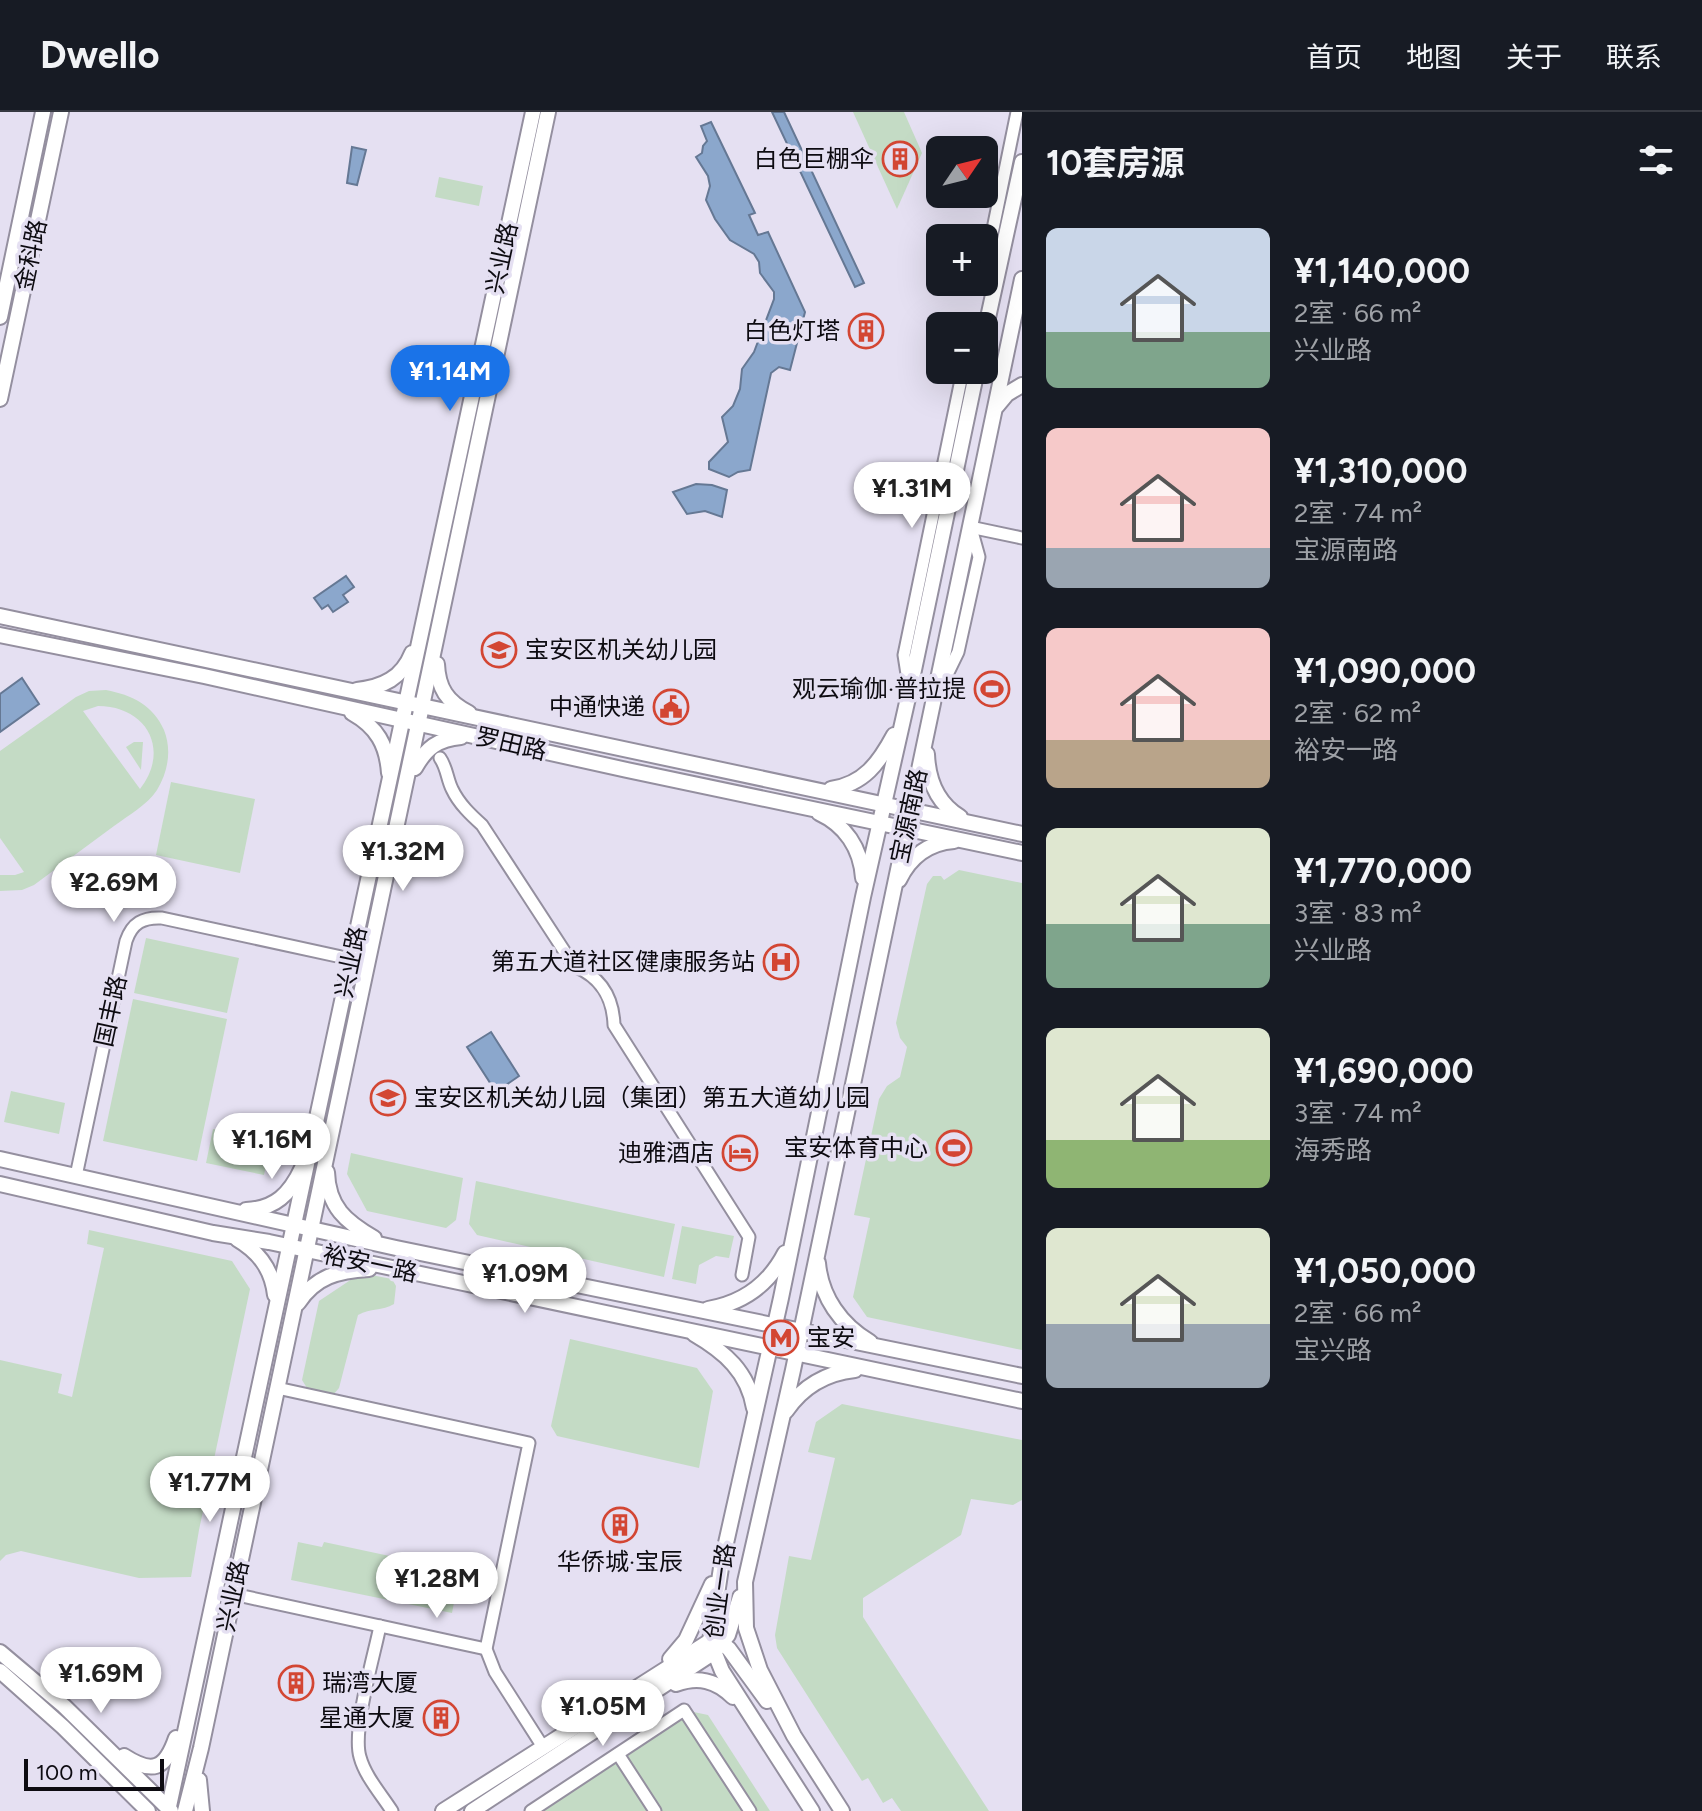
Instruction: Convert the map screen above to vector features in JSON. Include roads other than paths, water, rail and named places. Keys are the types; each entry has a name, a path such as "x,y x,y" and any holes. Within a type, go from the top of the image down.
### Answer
{"main road":[{"path":"42,116 52,113 60,118"},
{"name":"金科路","path":"0,317 42,116"},
{"name":"金科路","path":"0,399 60,118"},
{"name":"兴业路","path":"169,1810 351,959 539,118"},
{"name":"兴业路","path":"185,1811 439,637 539,118"},
{"path":"998,271 1022,162"},
{"name":"宝源南路","path":"796,1353 1022,279"},
{"path":"1017,310 1022,340"},
{"name":"宝源南路","path":"770,1347 790,1241 974,384"},
{"path":"993,418 1004,398 1022,385"},
{"name":"罗田路","path":"0,614 20,621 1022,834"},
{"path":"341,690 367,689 395,678 409,660 423,631"},
{"name":"罗田路","path":"4,636 1022,853"},
{"path":"439,637 437,667 443,693 462,710 488,721"},
{"path":"337,706 362,719 379,734 387,757 389,788"},
{"path":"813,788 842,787 864,777 880,758 903,717"},
{"path":"926,734 927,760 934,790 952,812 974,824"},
{"path":"406,791 418,762 432,745 453,738 484,738"},
{"path":"800,805 835,822 854,843 863,873 863,897"},
{"path":"893,891 909,863 928,847 945,842 969,841"},
{"path":"220,1208 250,1210 279,1201 294,1184 313,1138"},
{"path":"330,1140 327,1177 330,1196 337,1211 354,1226 396,1248"},
{"name":"裕安一路","path":"0,1159 396,1248 1022,1376"},
{"name":"裕安一路","path":"0,1184 213,1233 290,1246 1022,1401"},
{"path":"213,1233 238,1239 260,1256 273,1281 275,1312"},
{"path":"694,1309 732,1303 757,1289 775,1270 790,1241"},
{"path":"818,1247 821,1281 832,1306 858,1335 882,1347"},
{"path":"292,1314 305,1292 326,1276 350,1270 388,1268"},
{"path":"684,1328 735,1364 749,1388 755,1415"},
{"name":"创业一路","path":"770,1347 722,1561 716,1646 748,1712 812,1811"},
{"name":"创业一路","path":"796,1353 745,1582 744,1618 751,1648 767,1685 794,1736 842,1811"},
{"path":"782,1418 795,1398 823,1378 843,1371 874,1370"},
{"path":"472,1811 648,1687 686,1640 722,1561"},
{"path":"443,1811 543,1747 716,1646 745,1582"},
{"path":"716,1646 794,1736"},
{"path":"0,1652 64,1706 169,1810"},
{"path":"0,1671 63,1727 148,1811"},
{"path":"648,1687 707,1680 726,1689 748,1712"},
{"path":"104,1744 141,1766 160,1765 169,1756 189,1708"},
{"path":"198,1760 202,1811"}],"street":[{"path":"994,224 1017,112"},
{"path":"910,689 904,655 960,384"},
{"path":"970,527 1022,538"},
{"path":"440,758 447,768 451,788 482,825 574,966 596,978 604,987 610,999 614,1025 749,1237 742,1275"},
{"name":"国丰路","path":"76,1176 126,941 130,930 138,922 162,918 351,959"},
{"path":"277,1388 529,1443 486,1649 495,1672 543,1747"},
{"path":"233,1594 486,1649"},
{"path":"380,1626 359,1732 359,1750 367,1772 392,1811"},
{"path":"531,1811 548,1806 684,1710 750,1811"},
{"path":"618,1754 655,1811"}],"water":[{"path":"772,112 784,112 864,283 855,287"},
{"path":"711,122 755,213 749,215 758,235 768,232 805,312 790,370 779,367 771,373 750,470 729,477 709,469 709,462 728,442 722,417 733,406 740,389 742,369 754,352 774,292 760,273 754,254 730,240 706,200 710,186 708,176 696,157 702,153 707,141 701,126"},
{"path":"352,147 366,150 357,185 347,183"},
{"path":"865,316 876,320 880,331 876,342 865,346 854,342 850,331 854,320"},
{"path":"696,484 727,490 722,517 705,511 687,514 673,492"},
{"path":"346,576 354,587 343,595 348,602 333,612 328,605 322,609 314,598"},
{"path":"22,678 39,704 0,732 0,694"},
{"path":"491,1032 519,1076 496,1092 467,1047"}],"place":[{"name":"白色巨棚伞","path":"900,159"},
{"name":"白色灯塔","path":"866,331"},
{"name":"宝安区机关幼儿园","path":"499,650"},
{"name":"观云瑜伽·普拉提","path":"992,689"},
{"name":"中通快递","path":"671,707"},
{"name":"第五大道社区健康服务站","path":"781,962"},
{"name":"宝安区机关幼儿园（集团）第五大道幼儿园","path":"388,1098"},
{"name":"宝安体育中心","path":"954,1148"},
{"name":"迪雅酒店","path":"740,1153"},
{"name":"宝安","path":"781,1338"},
{"name":"华侨城·宝辰","path":"620,1525"},
{"name":"瑞湾大厦","path":"296,1683"},
{"name":"星通大厦","path":"441,1718"}]}
